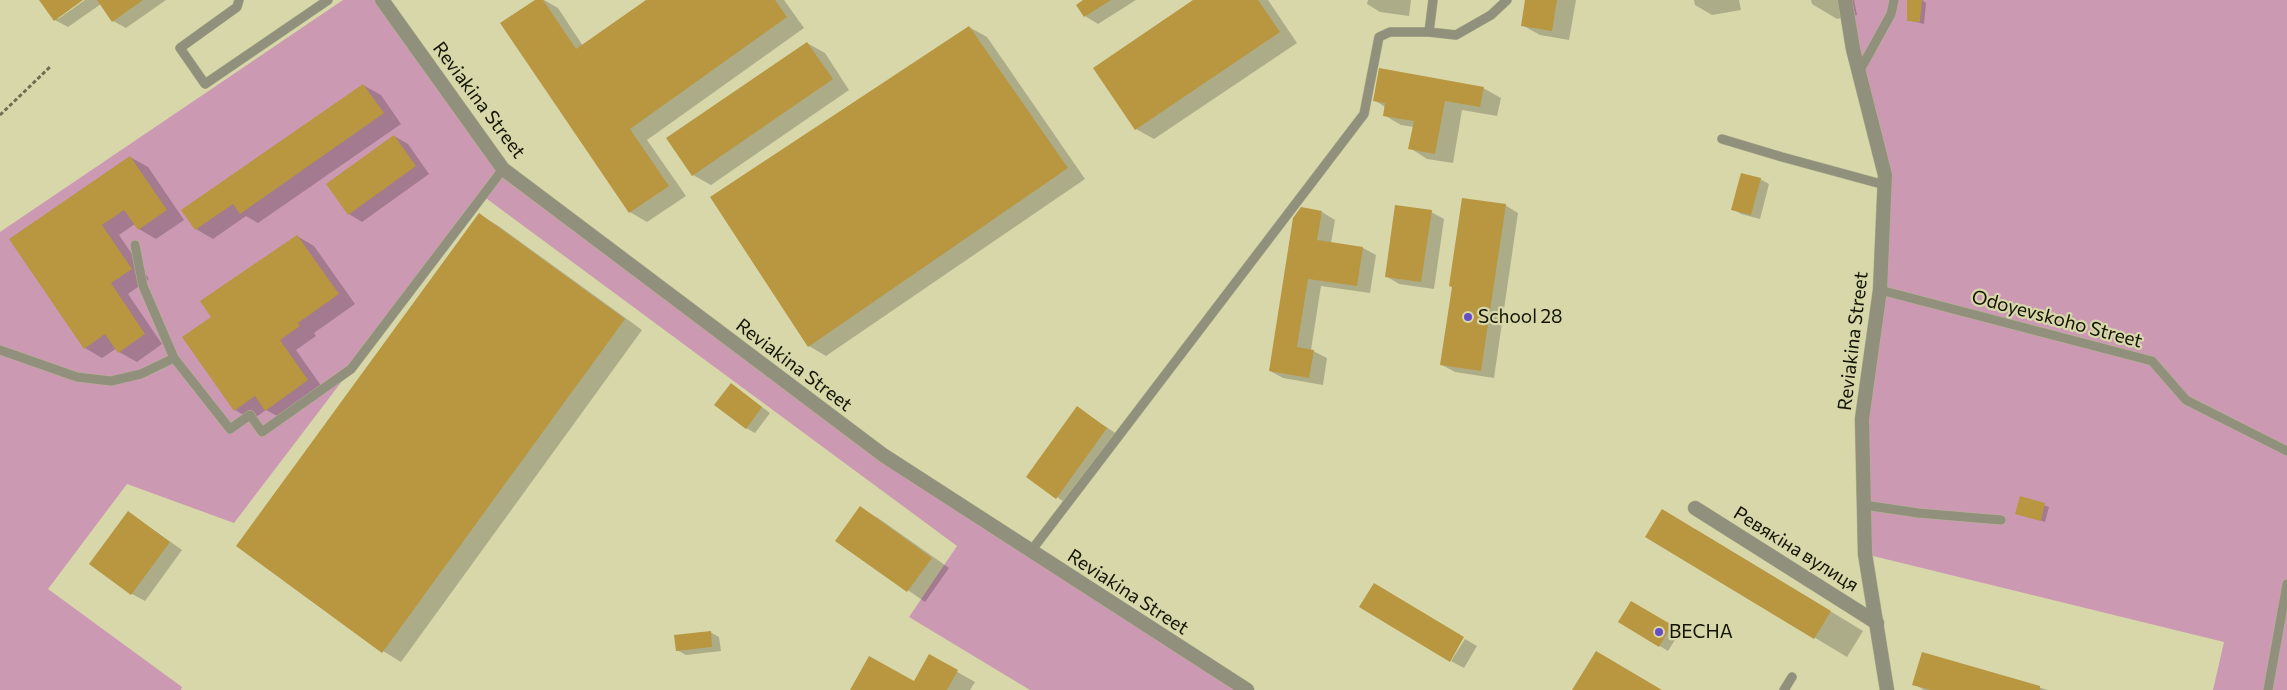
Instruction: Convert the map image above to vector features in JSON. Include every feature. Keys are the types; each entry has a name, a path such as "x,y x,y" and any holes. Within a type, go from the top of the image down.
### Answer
{"street":[{"name":"Reviakina Street","path":"382,0 503,169 883,455 1031,551 1232,686 1247,690"},
{"name":"Reviakina Street","path":"1844,0 1859,72 1886,175 1880,290 1862,419 1865,554 1887,690"},
{"name":"Ревякіна вулиця","path":"1695,508 1877,622"}],"lane":[{"path":"239,0 237,7 180,48 205,84 328,0"},
{"path":"1429,32 1434,0"},
{"path":"1031,551 1364,114 1379,37 1390,32 1429,32 1456,35 1491,15 1507,0"},
{"path":"1859,72 1891,14 1894,0"},
{"path":"1722,139 1885,185"},
{"path":"135,244 143,286 174,358 230,429 250,415 262,432 351,369 503,169"},
{"name":"Odoyevskoho Street","path":"1880,290 2152,361 2186,400 2287,451"},
{"path":"0,350 77,377 111,381 141,374 174,358"},
{"path":"1864,505 1918,513 2000,520"},
{"path":"2268,690 2287,584"},
{"path":"1784,690 1792,677"}],"path":[{"path":"0,115 51,66"}],"shaded area":[{"path":"343,0 382,0 503,169 883,455 1247,690 1030,690 909,617 957,546 483,196 234,523 127,484 48,589 182,687 181,690 0,690 0,232"},
{"path":"1846,0 2287,0 2287,690 2213,690 2224,642 1865,554 1862,419 1885,175"}],"building":[{"path":"39,0 83,0 54,21"},
{"path":"97,0 143,0 112,22"},
{"path":"535,0 543,0 576,49 646,0 775,0 787,17 630,129 669,186 629,213 500,23"},
{"path":"1083,0 1111,0 1084,17 1076,5"},
{"path":"1193,0 1258,0 1280,32 1135,130 1093,68"},
{"path":"1525,0 1557,0 1552,31 1521,26"},
{"path":"1907,0 1922,0 1920,22 1907,21"},
{"path":"969,26 1068,168 808,347 710,197"},
{"path":"807,42 833,79 692,176 666,138"},
{"path":"1379,68 1484,87 1480,107 1445,101 1435,154 1408,149 1414,121 1383,116 1385,103 1373,101"},
{"path":"363,84 384,113 240,214 233,204 195,230 181,210"},
{"path":"394,135 416,166 348,215 326,184"},
{"path":"130,156 167,210 138,230 124,210 102,225 132,269 111,283 145,334 118,353 105,334 84,349 9,239"},
{"path":"1741,173 1761,178 1751,215 1731,210"},
{"path":"1462,198 1506,204 1481,371 1440,365 1452,287 1449,286"},
{"path":"1395,205 1432,210 1421,282 1385,277"},
{"path":"1301,207 1322,211 1317,240 1363,247 1357,286 1308,279 1297,347 1314,350 1309,378 1269,371 1293,218"},
{"path":"479,213 625,319 382,653 236,546"},
{"path":"297,235 339,294 298,323 300,326 280,340 308,380 265,411 255,396 234,411 182,337 211,317 200,301"},
{"path":"731,383 762,407 746,429 714,405"},
{"path":"1077,406 1107,428 1056,499 1026,477"},
{"path":"2020,496 2045,503 2041,521 2015,514"},
{"path":"860,506 932,558 907,592 835,541"},
{"path":"1662,509 1831,611 1814,639 1645,537"},
{"path":"128,511 170,542 131,595 89,564"},
{"path":"1374,583 1464,637 1450,662 1359,607"},
{"path":"1631,601 1672,625 1659,647 1618,622"},
{"path":"711,631 712,647 676,651 674,635"},
{"path":"1596,651 1662,690 1572,690"},
{"path":"1922,652 2040,686 2040,690 1931,690 1912,685"},
{"path":"929,654 958,670 947,690 850,690 869,656 914,681"}],"place":[{"name":"School 28","path":"1468,317"},
{"name":"ВЕСНА","path":"1659,632"}]}
